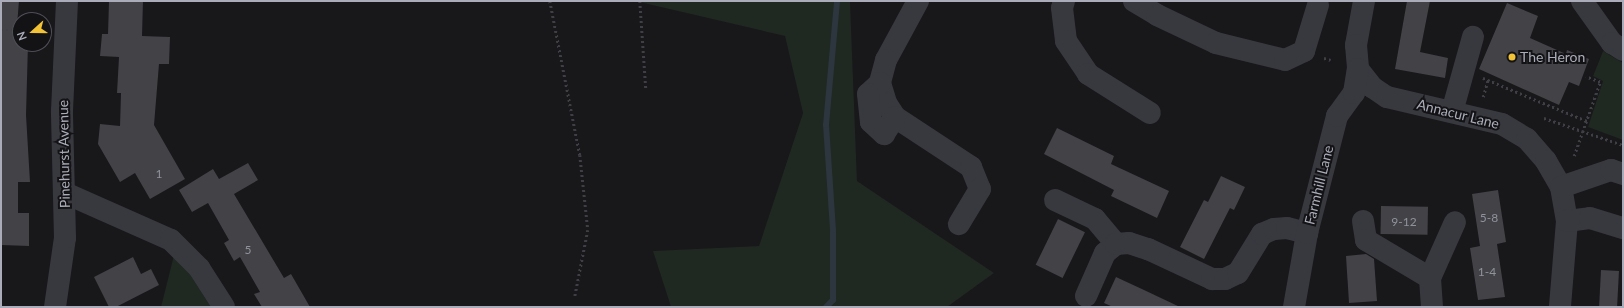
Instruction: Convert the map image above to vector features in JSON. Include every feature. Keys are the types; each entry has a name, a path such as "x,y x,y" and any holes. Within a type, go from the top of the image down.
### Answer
{"street":[{"name":"Pinehurst Avenue","path":"55,307 64,261 65,193 62,111 67,1"},
{"path":"918,1 886,60 880,83 886,104 895,117 971,167 980,189 959,224"},
{"path":"1064,1 1062,8 1066,41 1088,74 1150,113"},
{"path":"1358,69 1356,45 1364,1"},
{"path":"1136,2 1216,43 1285,60 1304,51 1318,6"},
{"path":"1579,7 1612,43 1623,50"},
{"path":"1452,112 1462,70 1473,37"},
{"name":"Annacur Lane","path":"1358,69 1372,87 1387,97 1502,124 1527,139 1546,161 1561,187 1567,221 1560,307"},
{"name":"Farmhill Lane","path":"1294,307 1307,233 1337,116 1354,92 1358,69"},
{"path":"1561,187 1611,170 1623,174"},
{"path":"65,193 171,240 199,268 224,307"},
{"path":"1054,200 1095,219 1116,244"},
{"path":"1567,221 1590,218 1623,228"},
{"path":"1363,221 1366,240 1430,278"},
{"path":"1432,307 1430,278 1455,222"},
{"path":"1086,296 1105,253 1116,244 1129,243 1212,279 1225,279 1238,273 1262,234 1274,229 1287,228 1307,233"}],"path":[{"path":"550,1 580,154 588,230 575,296"},
{"path":"640,1 646,90"},
{"path":"1,30 12,30"},
{"path":"1462,70 1587,121"},
{"path":"1574,156 1600,82 1586,77"},
{"path":"1483,97 1488,80"},
{"path":"1544,118 1623,145"}],"shaded area":[{"path":"635,1 850,1 857,181 994,273 947,307 671,307 653,251 759,246 803,113 785,36"},
{"path":"1603,51 1623,63 1623,140 1588,127 1603,81 1593,76"},
{"path":"174,255 182,261 214,307 161,307"}],"building":[{"path":"1,1 19,1 18,12 12,12 12,52 28,52 26,115 30,182 18,182 18,213 29,213 29,246 1,245"},
{"path":"109,1 143,1 142,36 170,37 169,64 159,64 154,125 185,179 150,199 135,173 120,182 98,144 100,124 120,126 121,93 117,93 119,57 100,56 102,34 108,34"},
{"path":"1407,1 1430,1 1420,52 1448,58 1445,78 1395,69"},
{"path":"1507,3 1538,16 1530,38 1566,54 1567,50 1589,59 1579,86 1569,82 1559,105 1479,69"},
{"path":"1057,128 1114,156 1111,164 1169,191 1157,218 1111,196 1114,190 1044,154"},
{"path":"248,163 258,180 234,194 284,278 291,274 310,307 262,307 254,294 260,292 240,257 234,261 224,243 229,240 208,203 192,212 179,190 213,169 219,179"},
{"path":"1221,176 1245,187 1234,210 1230,208 1204,259 1180,247 1204,200 1208,202"},
{"path":"1498,190 1506,242 1497,244 1505,297 1478,300 1470,248 1480,246 1472,194"},
{"path":"1381,206 1428,207 1428,235 1381,234"},
{"path":"1058,219 1085,232 1063,278 1036,265"},
{"path":"1366,254 1374,259 1377,301 1349,303 1346,256"},
{"path":"133,257 141,274 151,269 159,285 116,307 109,307 94,277"},
{"path":"1601,270 1619,271 1617,307 1599,307"},
{"path":"1116,277 1180,307 1113,307 1104,303"}],"waterway":[{"path":"826,307 833,300 833,230 826,125 837,1"}],"place":[{"name":"The Heron","path":"1512,57"}]}
